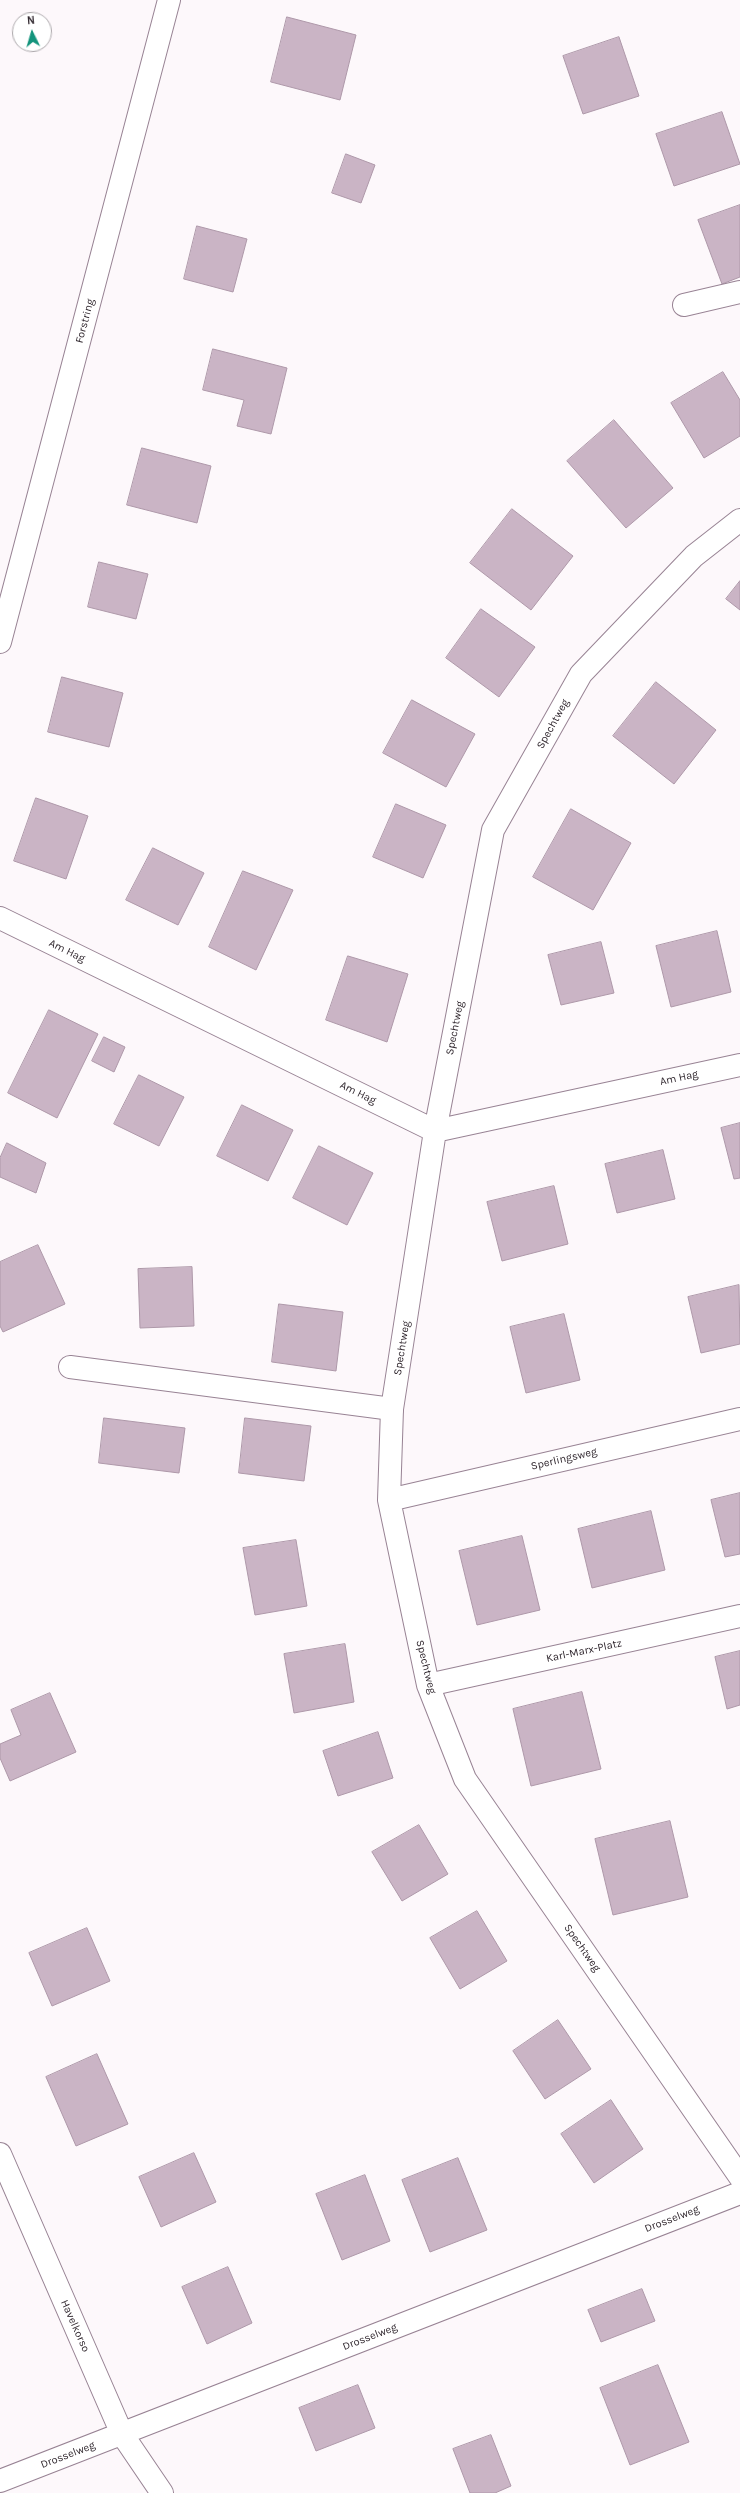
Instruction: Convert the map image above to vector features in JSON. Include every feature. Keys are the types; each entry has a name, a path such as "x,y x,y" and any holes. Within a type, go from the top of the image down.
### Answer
{"street":[{"name":"Forstring","path":"0,642 169,0"},
{"path":"684,305 740,292"},
{"name":"Spechtweg","path":"740,520 694,556 581,674 493,830 436,1131 392,1409 388,1500 428,1685 465,1778 740,2177"},
{"name":"Am Hag","path":"0,918 436,1131 740,1065"},
{"path":"70,1367 392,1409"},
{"name":"Sperlingsweg","path":"388,1500 740,1419"},
{"name":"Karl-Marx-Platz","path":"428,1685 740,1616"},
{"name":"Havelkorso","path":"0,2154 122,2434 162,2493"},
{"name":"Drosselweg","path":"0,2481 740,2193"}],"building":[{"path":"287,17 356,35 340,100 271,82"},
{"path":"619,37 639,96 583,114 563,56"},
{"path":"722,112 740,164 674,186 656,134"},
{"path":"346,154 375,165 361,203 332,193"},
{"path":"740,205 740,277 722,284 698,220"},
{"path":"197,226 247,239 233,292 184,279"},
{"path":"213,349 287,368 271,434 237,426 244,400 203,390"},
{"path":"723,372 740,400 740,436 704,458 671,403"},
{"path":"614,420 673,488 626,528 567,461"},
{"path":"142,448 211,466 197,523 127,505"},
{"path":"512,509 573,556 531,610 470,563"},
{"path":"99,562 148,574 136,619 88,607"},
{"path":"740,581 740,610 726,599"},
{"path":"481,609 535,647 499,697 446,658"},
{"path":"62,677 123,693 109,747 48,732"},
{"path":"656,682 716,730 674,784 613,736"},
{"path":"412,700 475,734 446,787 383,753"},
{"path":"36,798 88,816 66,879 14,861"},
{"path":"396,804 446,825 423,878 373,857"},
{"path":"571,809 631,843 593,910 533,877"},
{"path":"153,848 204,873 178,925 126,900"},
{"path":"243,871 293,890 256,970 209,947"},
{"path":"717,931 731,992 671,1007 656,946"},
{"path":"601,942 614,993 561,1005 548,955"},
{"path":"348,956 408,974 387,1042 326,1020"},
{"path":"49,1010 98,1034 57,1118 8,1093"},
{"path":"104,1037 125,1047 114,1072 92,1061"},
{"path":"139,1075 184,1097 159,1146 114,1124"},
{"path":"242,1105 293,1130 268,1181 217,1156"},
{"path":"740,1123 740,1178 734,1179 721,1128"},
{"path":"7,1143 46,1163 36,1193 0,1177 0,1158"},
{"path":"319,1146 373,1173 347,1225 293,1198"},
{"path":"663,1150 675,1199 617,1213 605,1164"},
{"path":"554,1186 568,1244 502,1261 487,1202"},
{"path":"38,1245 65,1304 3,1332 0,1326 0,1262"},
{"path":"192,1267 194,1326 140,1328 138,1269"},
{"path":"739,1285 740,1344 701,1353 688,1297"},
{"path":"279,1304 343,1312 336,1371 272,1362"},
{"path":"564,1314 580,1380 526,1393 510,1327"},
{"path":"104,1418 185,1428 179,1473 99,1463"},
{"path":"245,1418 311,1426 304,1481 239,1473"},
{"path":"740,1493 740,1554 725,1557 711,1500"},
{"path":"651,1511 665,1570 592,1588 578,1529"},
{"path":"522,1536 540,1610 477,1625 459,1551"},
{"path":"296,1540 307,1606 255,1615 243,1548"},
{"path":"345,1644 354,1702 294,1713 284,1654"},
{"path":"740,1651 740,1705 727,1709 715,1657"},
{"path":"582,1692 601,1769 531,1786 513,1709"},
{"path":"50,1693 76,1752 10,1781 0,1758 0,1744 21,1735 11,1710"},
{"path":"378,1732 393,1778 338,1796 323,1751"},
{"path":"670,1821 688,1897 613,1915 595,1839"},
{"path":"419,1825 448,1874 402,1901 372,1852"},
{"path":"477,1911 507,1961 460,1989 430,1938"},
{"path":"87,1928 110,1981 52,2006 29,1953"},
{"path":"558,2020 591,2069 545,2099 513,2051"},
{"path":"97,2054 128,2124 76,2146 46,2077"},
{"path":"611,2100 643,2149 594,2183 561,2134"},
{"path":"194,2153 216,2202 161,2227 139,2177"},
{"path":"458,2158 487,2230 430,2252 402,2180"},
{"path":"365,2175 390,2241 342,2260 316,2194"},
{"path":"228,2267 252,2323 207,2344 182,2287"},
{"path":"642,2289 655,2321 601,2342 588,2310"},
{"path":"658,2365 689,2442 630,2465 600,2388"},
{"path":"358,2385 375,2428 316,2451 299,2408"},
{"path":"491,2435 511,2486 495,2493 470,2493 453,2449"}]}
